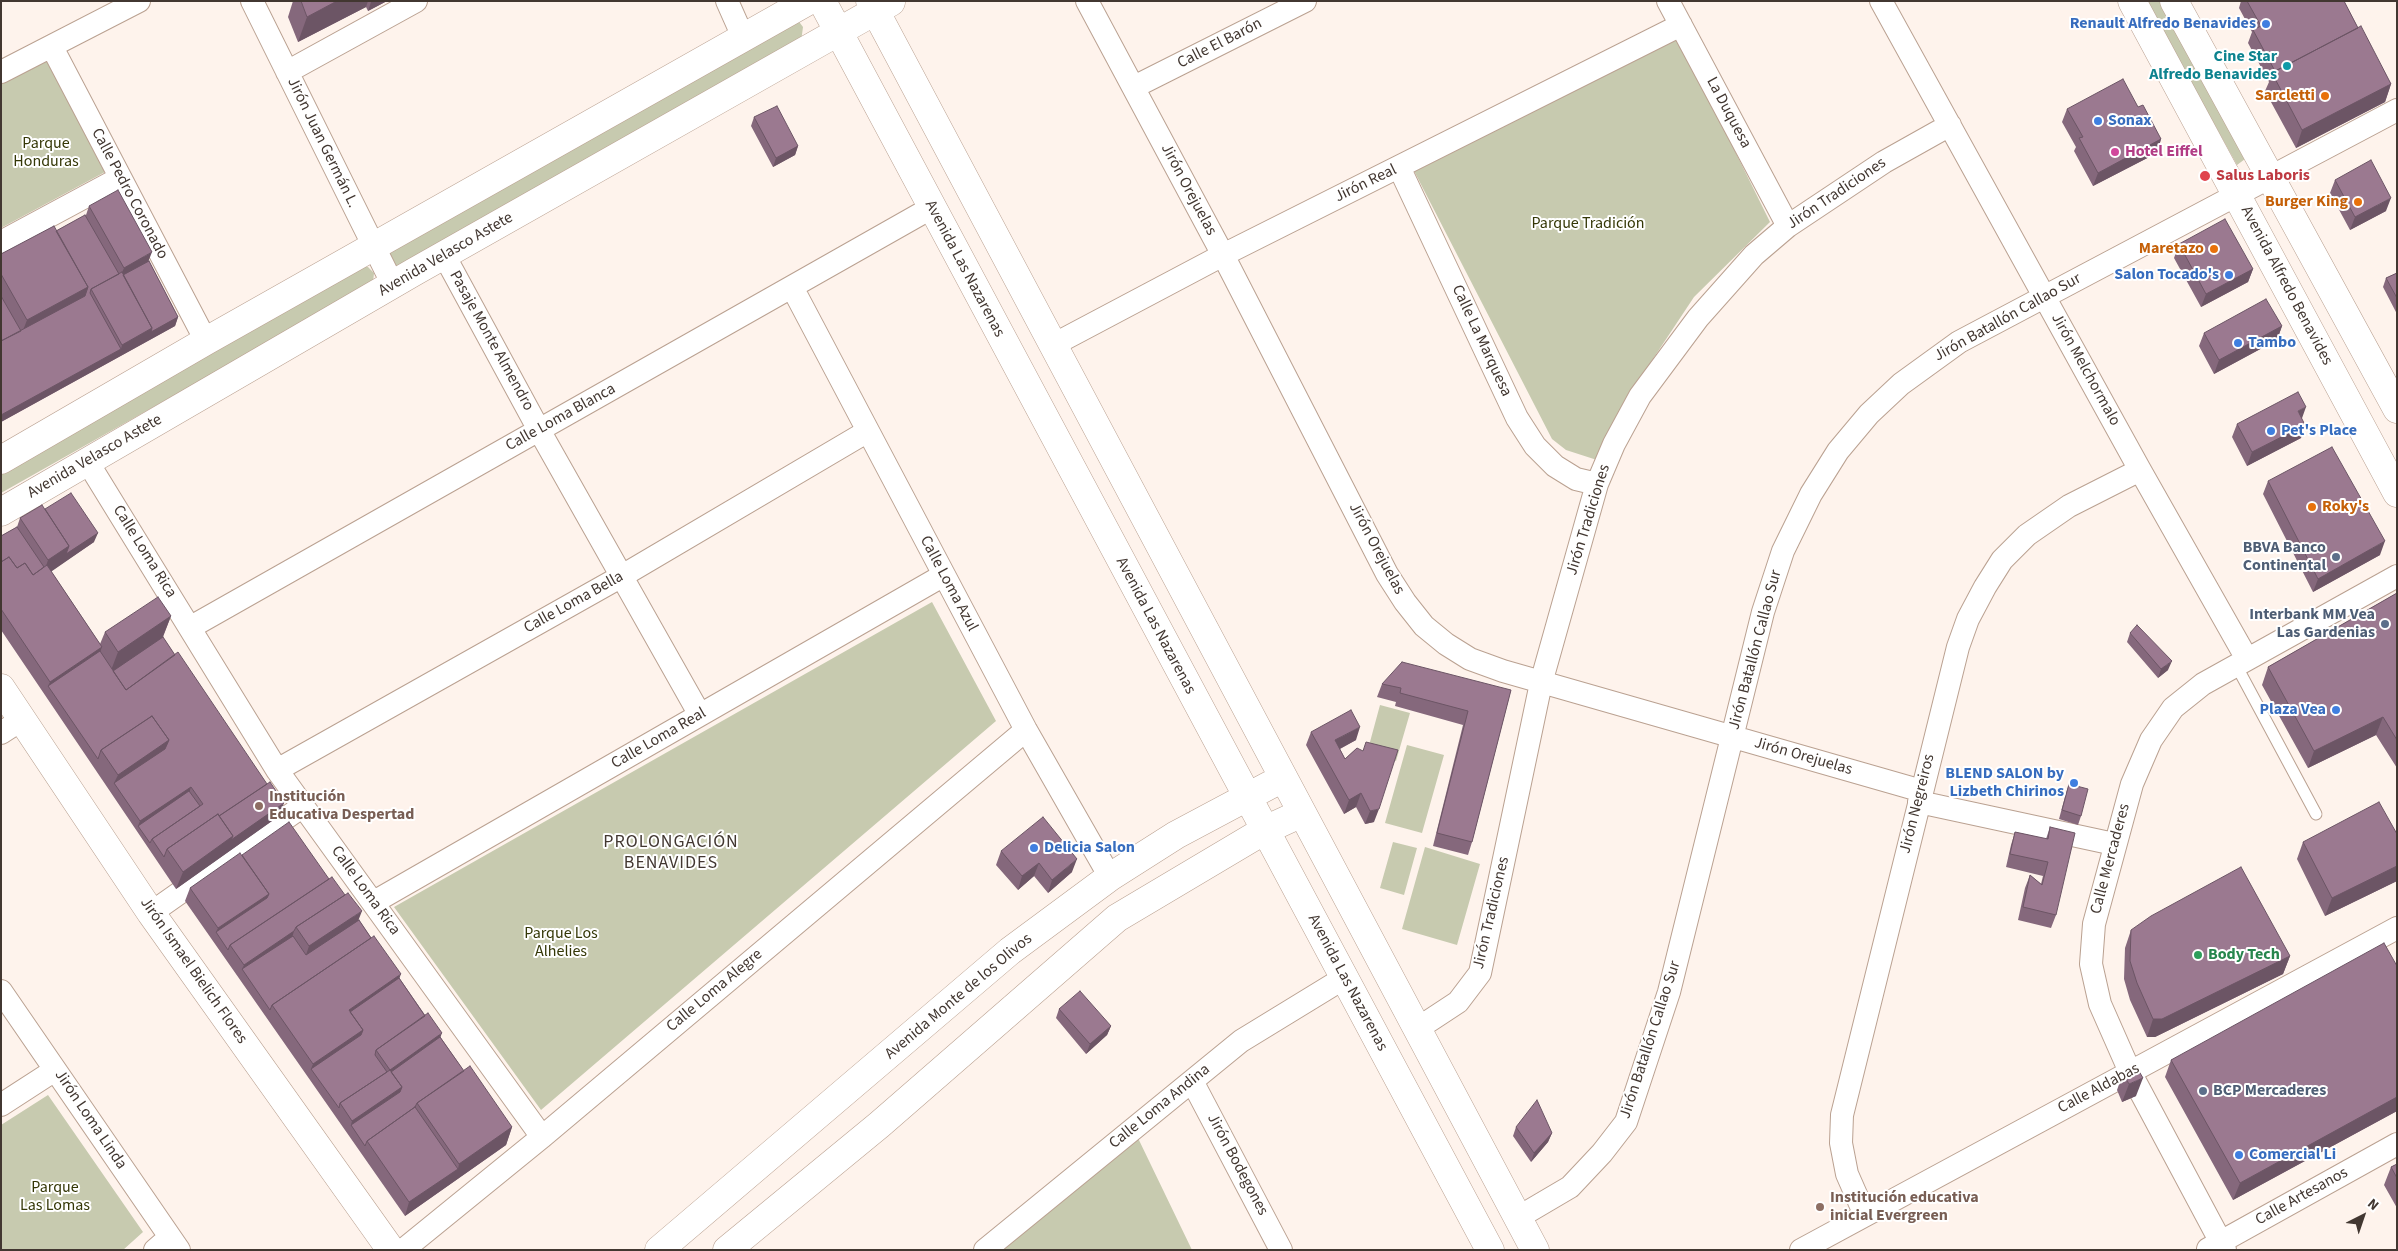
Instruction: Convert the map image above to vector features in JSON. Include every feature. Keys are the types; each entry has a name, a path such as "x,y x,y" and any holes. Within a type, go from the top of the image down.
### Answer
{"street":[{"path":"1,72 139,1"},
{"name":"Jirón Juan Germán L.","path":"252,1 393,285"},
{"path":"286,72 416,1"},
{"path":"727,1 743,37"},
{"path":"1,460 206,341 808,1"},
{"name":"Avenida Las Nazarenas","path":"822,1 931,208 1490,1250"},
{"name":"Jirón Orejuelas","path":"1087,1 1223,255 1387,574 1405,602 1424,626 1446,644 1470,659 1503,671 1733,737 1920,796 2114,844"},
{"name":"Calle El Barón","path":"1134,87 1305,1"},
{"name":"La Duquesa","path":"1668,1 1788,226"},
{"name":"Jirón Melchormalo","path":"1881,1 2140,470 2241,662"},
{"name":"Avenida Alfredo Benavides","path":"2132,1 2397,493"},
{"path":"2178,2 2397,409"},
{"path":"879,4 1053,345 1535,1250"},
{"name":"Avenida Velasco Astete","path":"1,512 444,255 838,32 879,4"},
{"name":"Jirón Real","path":"1053,345 1223,255 1681,26"},
{"name":"Calle Pedro Coronado","path":"52,47 206,341"},
{"name":"Jirón Batallón Callao Sur","path":"1519,1217 1570,1187 1602,1153 1626,1122 1669,992 1763,612 1783,550 1811,494 1838,451 1869,414 1901,384 1930,361 1959,342 2397,110"},
{"name":"Jirón Tradiciones","path":"1417,1029 1458,1002 1480,973 1541,683 1597,484 1614,444 1654,376 1754,255 1788,226 1884,162 1950,126"},
{"name":"Calle La Marquesa","path":"1399,167 1517,418 1535,446 1555,466 1576,479 1597,484"},
{"path":"1,242 120,178"},
{"name":"Calle Loma Blanca","path":"191,627 931,208"},
{"name":"Pasaje Monte Almendro","path":"444,255 539,430 700,715"},
{"name":"Calle Loma Azul","path":"792,287 1026,730 1110,877"},
{"name":"Calle Loma Bella","path":"277,770 622,576 868,431"},
{"name":"Calle Loma Rica","path":"87,462 191,627 277,770 542,1137"},
{"name":"Jirón Negreiros","path":"1866,1215 1846,1174 1841,1143 1842,1115 1920,796 1958,647 1968,619 1984,586 2002,560 2027,535 2069,506 2140,470"},
{"name":"Calle Loma Real","path":"374,902 944,575"},
{"name":"Calle Mercaderes","path":"2218,1247 2130,1072 2100,1004 2091,964 2094,924 2114,844 2132,784 2151,740 2173,708 2203,684 2397,576"},
{"name":"Jirón Ismael Bielich Flores","path":"1,688 11,727 151,913 391,1250"},
{"name":"Calle Loma Alegre","path":"403,1250 542,1137 1026,730"},
{"name":"Avenida Monte de los Olivos","path":"659,1250 1010,951 1110,877 1176,835 1246,796 1283,778"},
{"path":"151,913 303,806"},
{"path":"727,1250 879,1125 1117,918 1265,830 1302,813"},
{"name":"Calle Aldabas","path":"1801,1250 2397,928"},
{"name":"Calle Loma Andina","path":"985,1250 1241,1042 1344,978"},
{"name":"Jirón Loma Linda","path":"1,990 168,1245"},
{"path":"1,1105 55,1070"},
{"name":"Jirón Bodegones","path":"1192,1081 1281,1250"},
{"name":"Calle Artesanos","path":"2218,1247 2397,1144"}],"lane":[{"path":"2241,662 2316,814"}],"green space":[{"path":"2146,1 2164,1 2249,156 2237,165"},
{"path":"797,19 803,27 801,42 399,267 388,257 391,252"},
{"name":"Parque Tradición","path":"1677,34 1770,222 1694,297 1639,380 1600,461 1566,450 1552,439 1412,167"},
{"name":"Parque Honduras","path":"48,59 105,172 1,228 1,82"},
{"path":"358,265 368,267 374,273 373,283 1,493 1,472"},
{"name":"Parque Los Alhelies","path":"932,602 996,721 541,1110 394,907"},
{"path":"1380,705 1410,713 1396,761 1367,753"},
{"path":"1407,745 1444,755 1422,833 1385,823"},
{"path":"1393,842 1417,848 1404,895 1380,888"},
{"path":"1425,847 1480,864 1457,945 1402,929"},
{"name":"Parque Las Lomas","path":"48,1095 143,1232 123,1250 1,1250 1,1125"},
{"path":"1137,1136 1192,1250 997,1250"}],"building":[{"path":"301,1 337,1 307,17"},
{"name":"Cine Star Alfredo Benavides","path":"2247,1 2344,1 2358,28 2275,71 2253,30 2261,26"},
{"name":"Sarcletti","path":"2361,26 2391,84 2302,130 2272,73"},
{"path":"2123,79 2138,107 2143,105 2161,139 2098,173 2079,138 2083,137 2067,109"},
{"path":"777,106 798,146 776,158 754,117"},
{"path":"2371,160 2391,198 2355,217 2335,180"},
{"path":"118,190 152,252 124,268 89,206"},
{"path":"85,215 119,274 91,289 90,293 121,349 1,415 1,341 85,296 88,287 56,231"},
{"path":"2225,219 2253,269 2206,294 2179,244"},
{"path":"54,226 88,287 27,320 1,274 1,254"},
{"path":"149,261 178,317 151,332 152,328 123,275"},
{"path":"122,272 152,328 122,345 91,289"},
{"path":"2397,273 2397,298 2386,278"},
{"path":"1,296 21,331 1,341"},
{"path":"2266,299 2282,326 2219,360 2204,333"},
{"name":"Pet's Place","path":"2298,392 2306,407 2298,411 2305,425 2252,452 2237,424"},
{"path":"2332,447 2385,541 2318,579 2268,481"},
{"path":"71,493 98,533 66,554 69,546 45,509"},
{"path":"42,505 69,546 48,560 20,518"},
{"path":"17,527 44,567 33,575 25,563 17,568 9,557 1,562 1,536"},
{"path":"9,557 17,568 25,563 33,575 47,565 102,647 50,682 1,609 1,562"},
{"name":"Plaza Vea","path":"2397,593 2397,740 2383,717 2314,751 2268,667"},
{"path":"158,597 171,616 118,652 105,632"},
{"path":"2137,625 2172,661 2161,669 2130,633"},
{"path":"163,637 175,655 126,690 113,671"},
{"path":"100,651 126,690 178,652 267,784 219,816 218,814 167,849 164,857 152,839 203,804 191,787 140,821 114,783 165,749 169,740 152,716 101,750 98,759 48,686"},
{"path":"1402,662 1511,690 1472,842 1437,833 1468,711 1400,693 1401,688 1382,684"},
{"path":"1351,710 1360,727 1335,740 1345,759 1357,748 1363,751 1366,742 1398,750 1379,809 1370,811 1361,793 1349,800 1311,732"},
{"path":"152,716 169,740 118,775 101,750"},
{"path":"270,782 284,803 231,840 233,836 219,816"},
{"path":"2069,784 2088,789 2081,816 2062,810"},
{"path":"189,791 200,806 152,839 150,843 138,826"},
{"path":"2379,802 2397,834 2397,866 2332,898 2303,842"},
{"path":"218,814 233,836 183,872 167,849"},
{"path":"1043,817 1077,859 1052,880 1039,863 1022,876 1001,851"},
{"path":"289,822 329,879 230,945 228,950 216,932 267,898 269,894 242,855"},
{"path":"2050,827 2075,833 2056,915 2023,907 2030,875 2042,885 2048,862 2010,854 2015,832 2048,839"},
{"path":"240,853 269,894 218,928 190,888"},
{"name":"Body Tech","path":"2241,867 2290,956 2162,1019 2153,1019 2137,983 2130,961 2131,930 2151,916"},
{"path":"332,877 345,895 296,927 294,931 244,965 230,945"},
{"path":"348,893 362,911 309,946 296,927"},
{"path":"359,920 371,938 272,1005 270,1010 242,969 293,936 306,955"},
{"path":"374,936 401,974 349,1010 363,1030 313,1064 272,1005"},
{"path":"2384,943 2397,966 2397,1097 2240,1183 2171,1060"},
{"path":"399,978 425,1016 376,1050 375,1055 387,1072 340,1103 339,1108 311,1069 361,1035 363,1030 350,1012"},
{"path":"1080,991 1111,1026 1090,1044 1059,1009"},
{"path":"428,1013 442,1033 390,1070 376,1050"},
{"path":"440,1037 464,1071 417,1103 415,1107 367,1141 365,1146 351,1125 400,1092 402,1087 391,1072"},
{"path":"470,1066 512,1127 459,1164 417,1103"},
{"path":"2136,1066 2143,1078 2129,1084 2123,1073"},
{"path":"390,1070 402,1087 352,1121 340,1103"},
{"path":"1537,1100 1552,1133 1534,1153 1516,1127"},
{"path":"415,1107 458,1169 409,1202 367,1141"},
{"path":"2397,1164 2397,1178 2391,1167"}],"place":[{"name":"Renault Alfredo Benavides","path":"2266,24"},
{"name":"Cine Star Alfredo Benavides","path":"2287,66"},
{"name":"Sarcletti","path":"2325,96"},
{"name":"Sonax","path":"2098,121"},
{"name":"Hotel Eiffel","path":"2115,152"},
{"name":"Salus Laboris","path":"2205,176"},
{"name":"Burger King","path":"2358,202"},
{"name":"Maretazo","path":"2214,249"},
{"name":"Salon Tocado's","path":"2229,275"},
{"name":"Tambo","path":"2238,343"},
{"name":"Pet's Place","path":"2271,431"},
{"name":"Roky's","path":"2312,507"},
{"name":"BBVA Banco Continental","path":"2336,557"},
{"name":"Interbank MM Vea Las Gardenias","path":"2385,624"},
{"name":"Plaza Vea","path":"2336,710"},
{"name":"BLEND SALON by Lizbeth Chirinos","path":"2074,783"},
{"name":"Institución Educativa Despertad","path":"259,806"},
{"name":"Delicia Salon","path":"1034,848"},
{"name":"Body Tech","path":"2198,955"},
{"name":"BCP Mercaderes","path":"2203,1091"},
{"name":"Comercial Li","path":"2239,1155"},
{"name":"Institución educativa inicial Evergreen","path":"1820,1207"}],"district":[{"name":"PROLONGACIÓN BENAVIDES","path":"671,853"}]}
